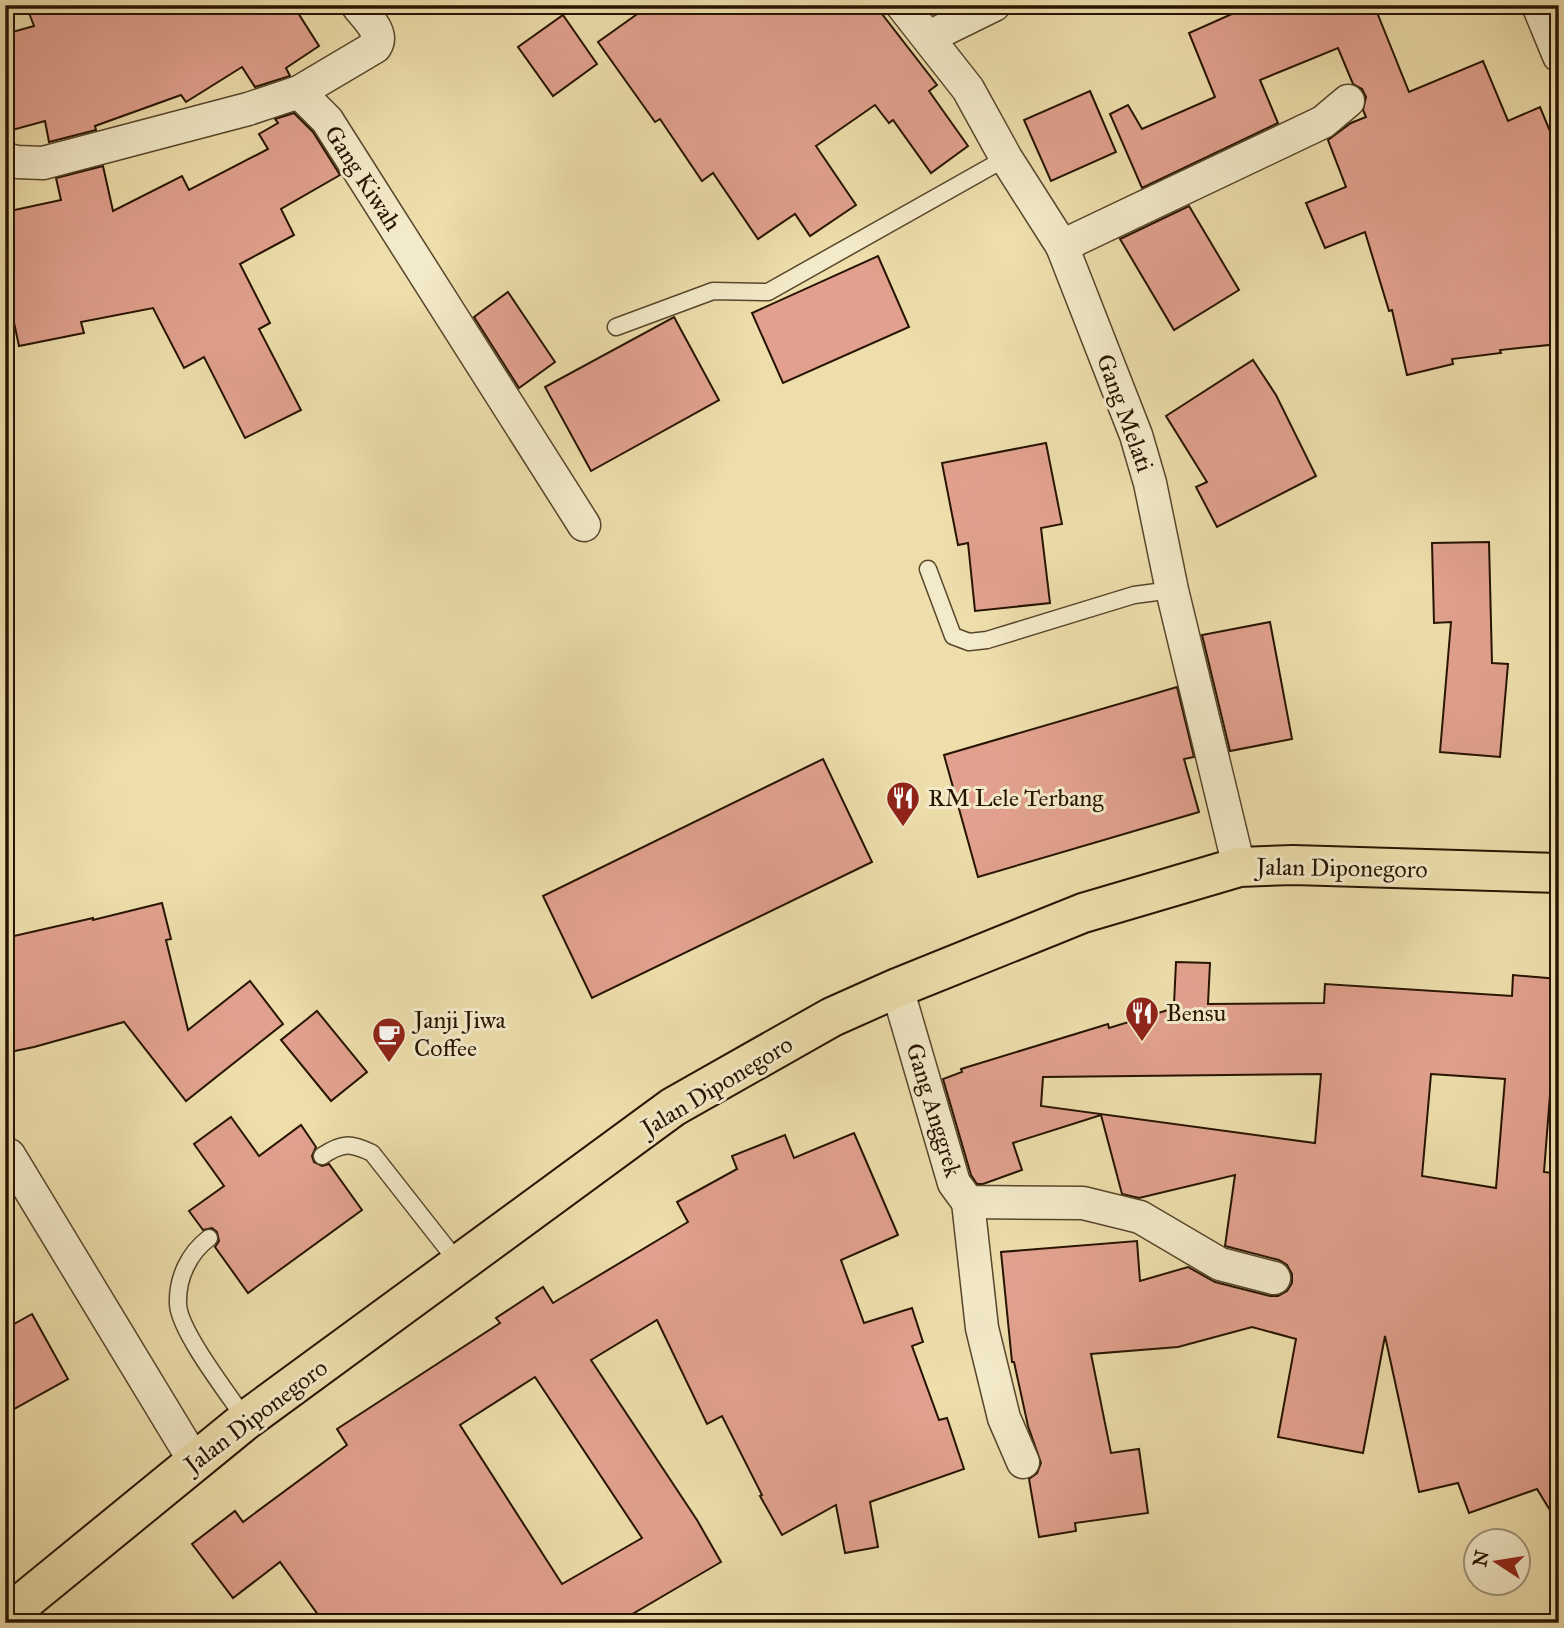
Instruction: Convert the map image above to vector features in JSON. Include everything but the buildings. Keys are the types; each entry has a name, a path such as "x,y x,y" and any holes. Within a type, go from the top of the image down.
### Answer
{"main road":[{"name":"Jalan Diponegoro","path":"5,1617 246,1420 673,1107 831,1017 1083,913 1239,867 1293,865 1559,873"}],"street":[{"path":"5,159 43,163 248,109 299,92 375,47 378,33 358,5"},
{"name":"Gang Melati","path":"902,5 968,89 1006,158 1062,246 1136,435 1150,483 1172,590 1239,867"},
{"path":"929,37 995,5"},
{"path":"1538,5 1559,56"},
{"name":"Gang Kiwah","path":"299,92 327,120 584,525"},
{"path":"1062,246 1323,122 1349,101"},
{"name":"Gang Anggrek","path":"897,988 954,1183 968,1202 1083,1203 1140,1217 1220,1264 1274,1278"},
{"path":"5,1157 9,1155 195,1461"},
{"path":"968,1202 982,1328 1004,1418 1023,1462"}],"lane":[{"path":"615,327 713,291 768,292 1006,158"},
{"path":"928,569 953,636 969,642 987,640 1134,595 1172,590"},
{"path":"322,1156 336,1147 354,1144 373,1153 460,1265"},
{"path":"209,1238 198,1247 181,1275 177,1305 187,1330 246,1420"}],"place":[{"name":"RM Lele Terbang","path":"903,828"},
{"name":"Bensu","path":"1142,1043"},
{"name":"Janji Jiwa Coffee","path":"389,1064"}]}
